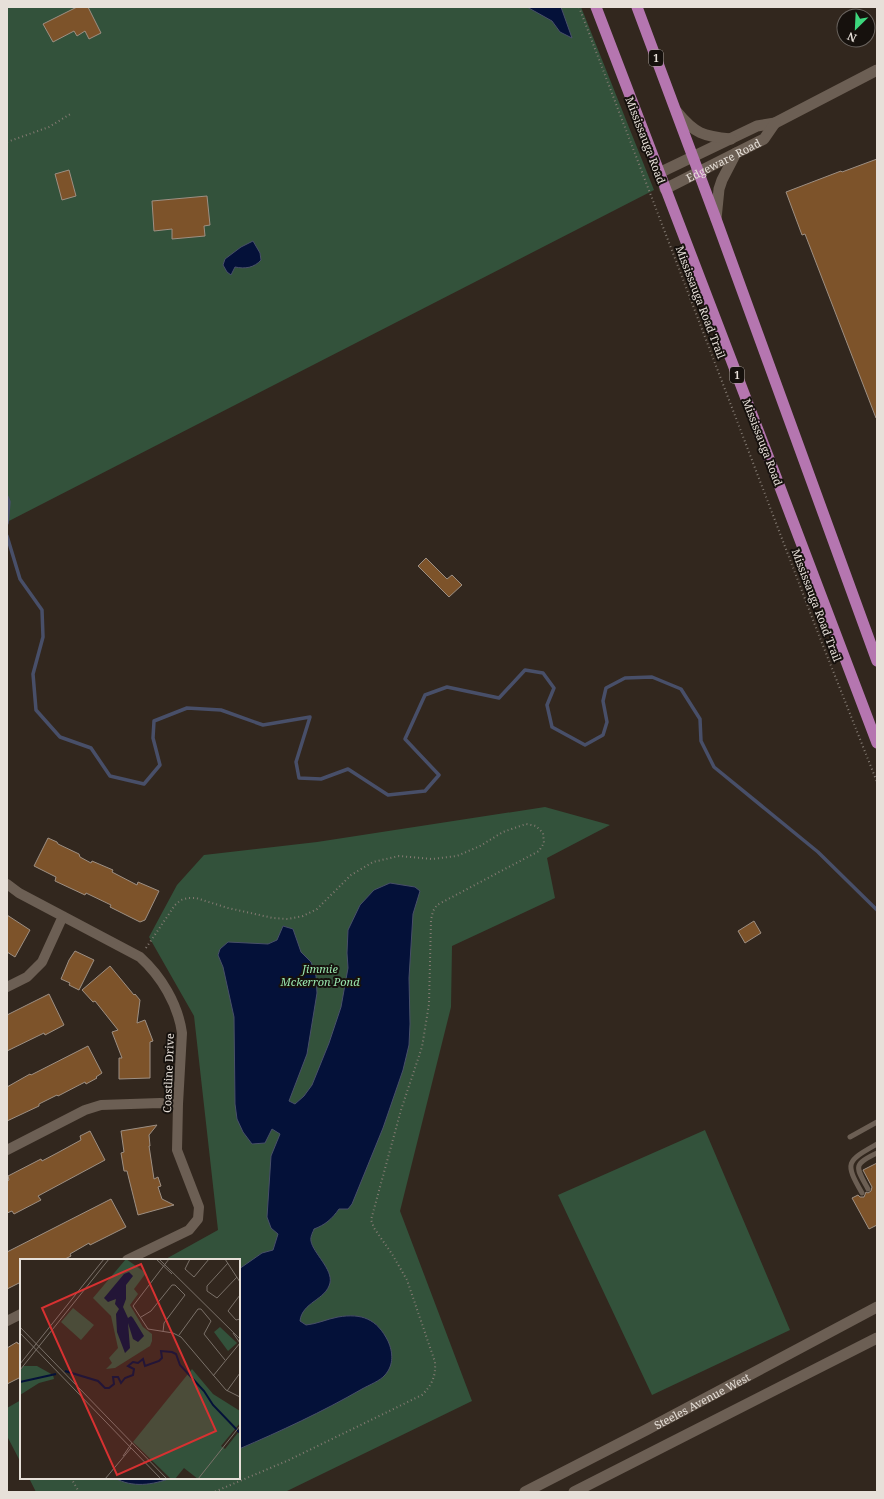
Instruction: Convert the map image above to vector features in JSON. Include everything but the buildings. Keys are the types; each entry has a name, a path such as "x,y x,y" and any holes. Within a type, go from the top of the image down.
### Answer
{"main road":[{"name":"Mississauga Road","path":"596,7 664,189 817,581 877,743"},
{"name":"1","path":"636,7 716,219 877,661"},
{"name":"Edgeware Road","path":"658,173 757,126 775,124 877,70"},
{"path":"674,109 688,126 702,134 731,139"},
{"name":"Edgeware Road","path":"664,189 764,139 775,124"},
{"path":"716,219 719,189 736,153"},
{"name":"Steeles Avenue West","path":"525,1492 646,1430 877,1307"},
{"name":"Steeles Avenue West","path":"574,1492 877,1338"}],"street":[{"name":"Coastline Drive","path":"7,884 19,893 140,957 164,984 180,1021 182,1033 177,1150 199,1206 198,1219 189,1230 129,1259"},
{"path":"7,987 27,977 42,962 63,916"},
{"path":"7,1150 85,1110 101,1105 178,1104"},
{"path":"7,1321 20,1314"}],"lane":[{"path":"850,1137 877,1122"},
{"path":"862,1193 851,1174 850,1165 856,1155 877,1144"},
{"path":"868,1189 859,1172 859,1165 862,1160 877,1153"}],"path":[{"name":"Mississauga Road Trail","path":"580,7 818,633 877,782"},
{"path":"7,142 49,127 72,113"},
{"path":"140,957 175,905 181,900 196,898 228,908 273,918 288,919 303,916 317,909 351,876 373,862 399,856 432,859 457,856 480,846 504,832 526,824 536,826 540,829 544,838 544,843 539,851 437,905 433,910 431,920 429,1004 422,1047 401,1110 371,1220 374,1228 392,1254 407,1280 435,1362 436,1371 429,1388 422,1395 289,1460 214,1492"},
{"path":"72,1479 79,1492"}],"green space":[{"path":"7,7 581,7 654,190 7,522"},
{"name":"Jimmie Mckerron Pond","path":"545,807 610,825 547,858 555,898 452,946 451,1007 400,1211 472,1401 285,1492 36,1492 30,1479 240,1479 240,1259 166,1259 218,1230 194,1016 149,937 177,885 204,855 317,842"},
{"path":"705,1130 790,1330 652,1395 558,1195"},
{"path":"20,1401 20,1461 7,1436 7,1408"}],"water":[{"path":"527,7 561,7 572,38 560,32 552,21"},
{"path":"253,241 260,253 261,260 255,265 249,267 235,267 231,275 227,272 223,265 225,259 241,247"},
{"path":"390,883 415,887 420,891 413,914 409,978 409,1045 403,1070 383,1128 352,1204 348,1209 339,1209 334,1216 322,1226 314,1229 312,1233 311,1239 313,1246 329,1272 330,1283 328,1289 305,1309 300,1321 306,1325 347,1316 368,1319 379,1327 384,1333 392,1354 391,1363 385,1375 377,1381 317,1413 240,1449 240,1268 262,1253 273,1250 278,1234 271,1228 267,1217 271,1156 280,1134 272,1129 265,1143 252,1144 243,1132 237,1119 235,1104 234,1017 223,967 218,955 220,949 228,942 268,944 277,940 283,926 293,929 301,952 311,962 316,976 317,993 307,1054 289,1101 295,1104 304,1096 312,1085 329,1043 341,1007 348,968 348,930 360,905 374,890"},
{"path":"117,1479 168,1479 150,1484 135,1484"}],"waterway":[{"path":"7,497 9,502 7,523"},
{"path":"7,536 20,579 42,610 43,637 33,674 36,710 60,737 91,748 110,776 144,784 160,765 153,738 154,721 187,708 221,710 263,725 310,717 296,762 299,778 321,779 348,769 388,795 425,791 439,775 405,739 425,695 447,687 499,698 525,670 543,673 554,688 547,705 552,727 585,745 603,735 607,722 603,701 606,688 625,678 652,677 681,689 700,719 701,741 714,767 818,852 877,910"}]}
